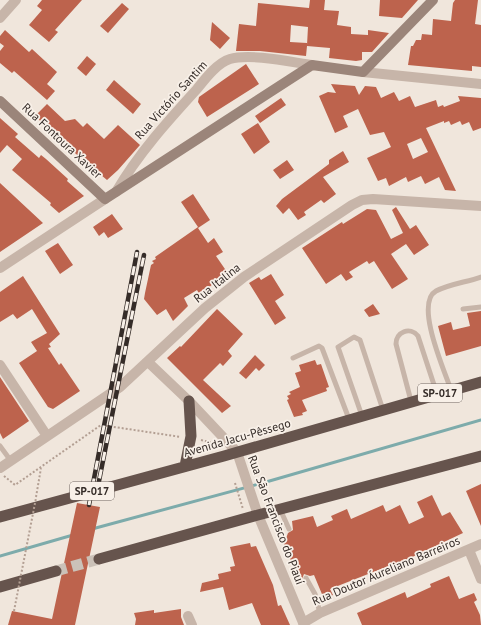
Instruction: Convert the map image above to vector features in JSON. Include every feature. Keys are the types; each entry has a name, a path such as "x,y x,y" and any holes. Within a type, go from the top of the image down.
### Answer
{"highway":[{"name":"Avenida Jacu-Pêssego","path":"0,517 224,456 481,382"},
{"path":"185,466 191,438 189,401"},
{"path":"99,559 481,456"},
{"path":"0,587 56,571"}],"main road":[{"path":"363,72 433,0"},
{"name":"Rua Victório Santim","path":"105,199 312,65 363,72"},
{"name":"Rua Fontoura Xavier","path":"0,101 105,199"}],"street":[{"path":"0,18 16,0"},
{"name":"Rua Victório Santim","path":"116,192 130,168 170,119 209,76 228,59 250,58 312,65"},
{"name":"Rua Victório Santim","path":"363,72 481,84"},
{"name":"Rua Victório Santim","path":"0,268 105,199"},
{"name":"Rua Italina","path":"0,468 120,387 205,308 227,290 296,241 352,205 362,200 373,199 481,206"},
{"name":"Rua São Francisco do Piauí","path":"148,362 189,401 237,452 253,502 303,624"},
{"path":"0,364 47,436"},
{"name":"Rua Doutor Áureliano Barreiros","path":"303,624 320,613 481,544"},
{"path":"469,550 481,579"}],"lane":[{"path":"451,390 434,343 427,311 429,298 435,291 481,278"},
{"path":"464,309 481,307"},
{"path":"411,401 396,344 396,338 399,334 410,330 415,332 418,336 437,394"},
{"path":"362,416 338,347 354,337 360,340 383,410"},
{"path":"293,358 319,346 322,348 349,420"},
{"path":"0,446 11,461"},
{"path":"280,509 289,529"},
{"path":"306,578 315,594 320,613"}],"path":[{"path":"0,472 14,485 101,425 191,438 217,444 224,456"},
{"path":"14,611 42,467"},
{"path":"234,479 240,500"}],"building":[{"path":"42,0 82,0 55,30 58,32 49,42 29,25 42,10 37,6"},
{"path":"310,0 325,0 324,10 339,11 337,25 351,27 351,34 368,35 368,30 389,33 372,52 362,52 362,60 356,61 329,58 330,48 307,46 306,56 260,51 236,51 239,24 256,26 258,3 309,8","holes":["291,25 308,27 307,45 307,43 290,42"]},
{"path":"380,0 418,0 402,18 379,16"},
{"path":"455,0 478,0 475,24 481,25 481,67 472,66 472,71 408,65 411,46 413,46 416,40 421,40 422,34 432,35 433,19 451,21 453,3"},
{"path":"122,3 129,9 108,33 100,26"},
{"path":"212,22 230,38 220,49 210,40"},
{"path":"5,30 29,52 32,49 57,72 47,84 55,91 47,100 14,71 12,73 0,63 0,51 4,46 0,43 0,36"},
{"path":"87,56 96,64 86,76 77,68"},
{"path":"246,64 259,84 207,117 198,102 199,97"},
{"path":"114,80 141,104 133,114 106,90"},
{"path":"331,84 355,86 359,95 365,86 376,87 381,98 394,92 399,101 410,96 415,107 436,100 438,107 443,105 444,107 460,101 458,96 481,98 481,128 473,131 469,122 462,125 460,121 451,125 449,121 444,123 444,121 426,128 456,191 445,190 439,177 425,184 421,176 408,182 406,177 389,186 386,178 378,181 367,158 391,147 384,132 370,135 358,109 343,116 348,127 335,133 319,96 328,92 336,93","holes":["421,138 428,152 413,159 407,144"]},
{"path":"281,98 286,105 260,123 255,116"},
{"path":"47,104 65,121 75,119 83,127 87,123 104,139 118,125 140,145 107,180 69,148 35,116"},
{"path":"0,118 18,134 15,137 39,158 41,155 46,159 84,196 59,213 50,205 51,203 12,170 22,159 7,145 0,153"},
{"path":"258,123 270,142 254,154 241,134"},
{"path":"343,151 349,162 323,177 336,194 324,203 321,200 304,212 306,215 298,220 289,208 283,214 276,206 282,199 329,164 329,160"},
{"path":"287,160 294,170 280,179 273,170"},
{"path":"0,183 43,223 0,252"},
{"path":"193,194 210,220 198,228 208,243 214,238 223,252 216,256 227,272 200,295 197,290 184,298 188,306 173,321 166,309 157,315 144,299 151,265 154,263 152,261 156,259 155,257 198,227 181,202"},
{"path":"396,207 410,229 416,225 429,245 414,255 406,244 391,254 408,279 392,289 374,261 369,264 367,261 349,272 353,277 346,281 341,274 326,284 302,248 342,222 343,224 367,209 376,210 391,239 403,233 392,210"},
{"path":"112,214 123,229 108,238 104,232 99,236 93,227"},
{"path":"58,243 73,265 60,274 45,251"},
{"path":"271,274 284,295 275,301 286,318 275,325 249,283 259,277 261,280"},
{"path":"23,276 60,334 49,344 51,347 48,348 59,365 61,363 80,391 53,409 48,407 19,363 37,351 31,342 47,333 32,309 17,319 13,314 0,322 0,292"},
{"path":"373,304 380,314 369,317 364,310"},
{"path":"217,309 243,334 228,351 232,356 223,366 220,363 203,380 231,406 222,413 167,358 180,346 181,347"},
{"path":"481,311 481,346 446,356 438,326 451,322 453,330 470,326 467,313"},
{"path":"255,355 265,365 259,371 256,368 246,379 239,373"},
{"path":"315,360 317,365 321,364 329,387 326,388 327,391 302,400 307,411 302,413 303,415 294,417 287,400 289,399 287,396 291,394 289,392 300,387 295,373 301,371 299,365"},
{"path":"0,377 29,421 3,439 0,433"},
{"path":"481,484 481,526 466,491"},
{"path":"432,495 442,516 450,512 463,533 410,558 411,561 393,569 391,565 330,589 333,595 324,599 314,575 310,576 304,574 302,579 299,580 284,544 288,533 293,530 292,521 313,516 317,527 333,520 331,516 347,509 351,519 383,505 386,512 400,505 409,524 424,517 417,502"},
{"path":"77,503 100,507 75,625 8,625 12,611 52,619"},
{"path":"250,543 251,547 256,546 273,585 278,606 281,605 290,625 261,625 252,603 229,610 223,587 200,592 202,583 219,579 218,574 231,571 230,567 235,566 230,547"},
{"path":"449,576 459,599 474,593 477,600 474,602 480,615 481,625 362,625 357,613 405,592 407,598 431,587 430,584"},
{"path":"181,609 181,617 184,625 135,625 136,619 134,613 154,610 154,613"}],"waterway":[{"path":"92,529 266,482 481,420"},
{"path":"0,556 73,535"}],"tunnel":[{"path":"56,571 99,559"}],"railway":[{"path":"89,505 137,252"},
{"path":"96,496 144,255"}]}
